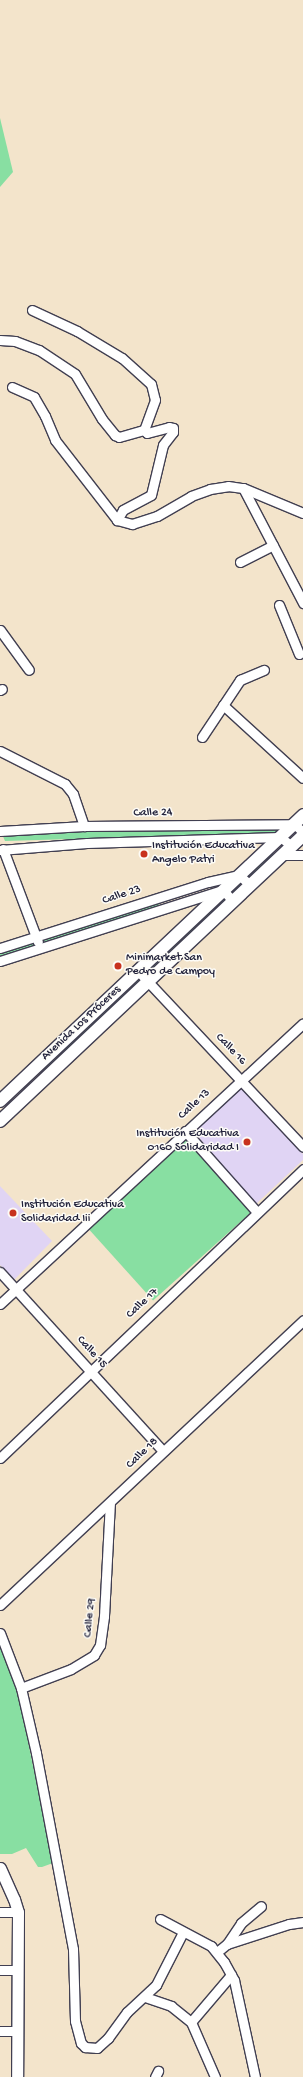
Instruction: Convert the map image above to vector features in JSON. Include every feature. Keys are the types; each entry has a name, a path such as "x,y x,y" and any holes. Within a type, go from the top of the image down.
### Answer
{"main road":[{"name":"Avenida Los Próceres","path":"0,1101 303,815"},
{"name":"Avenida Los Próceres","path":"0,1121 303,835"}],"street":[{"path":"32,310 77,331 122,358 151,384 155,400 144,430"},
{"path":"0,340 15,341 39,350 75,374 102,419 115,435 119,437 144,430 147,432 169,427 174,430 163,445 151,495 123,510 117,520"},
{"path":"12,387 34,397 45,416 55,440 117,520 132,524 157,516 191,496 210,489 243,488 303,513"},
{"path":"243,488 303,602"},
{"path":"240,562 273,545"},
{"path":"279,605 302,655"},
{"path":"0,630 29,670"},
{"path":"202,737 240,680 264,670"},
{"path":"223,705 303,778"},
{"path":"0,751 65,784 73,794 84,826"},
{"path":"294,824 303,832"},
{"name":"Calle 24","path":"0,831 84,826 294,824"},
{"path":"40,949 2,850 87,843 280,837 292,846"},
{"path":"282,855 303,855"},
{"path":"239,875 250,885"},
{"name":"Calle 23","path":"0,948 162,896 239,875"},
{"path":"223,890 233,901"},
{"name":"Calle 23","path":"0,961 223,890"},
{"name":"Calle 16","path":"138,971 241,1078 303,1147"},
{"name":"Calle 13","path":"0,1304 241,1078 303,1023"},
{"path":"184,1131 257,1212"},
{"name":"Calle 17","path":"0,1458 303,1169"},
{"name":"Calle 15","path":"0,1272 91,1370 163,1451"},
{"name":"Calle 18","path":"0,1605 303,1320"},
{"name":"Calle 29","path":"21,1688 71,1669 94,1655 100,1645 110,1503"},
{"path":"0,1633 21,1688 73,1949 75,2021 81,2043 85,2047 97,2048 108,2038 126,2012 145,1997 156,1985 184,1932"},
{"path":"0,1868 14,1899 18,1912 17,2077"},
{"path":"217,1952 227,1944 241,1923 261,1906"},
{"path":"0,1912 18,1912"},
{"path":"160,1919 211,1946 217,1952 232,1975 255,2077"},
{"path":"227,1944 288,1924 303,1922"},
{"path":"0,1970 17,1970"},
{"path":"191,2022 232,1975"},
{"path":"145,1997 171,2006 191,2022 215,2077"},
{"path":"0,2031 17,2031"}],"shaded area":[{"name":"Institución Educativa 0160 Solidaridad I","path":"241,1087 303,1154 303,1160 256,1204 193,1131"},
{"name":"Institución Educativa Solidaridad Iii","path":"0,1186 52,1241 14,1280 0,1265"}],"green space":[{"path":"0,118 13,172 0,187"},
{"path":"280,823 280,829 276,833 5,841 2,834"},
{"path":"271,852 274,854 149,977 143,971"},
{"path":"158,901 160,909 43,946 40,940"},
{"path":"34,940 36,948 0,959 0,951"},
{"path":"138,976 143,981 9,1115 4,1110"},
{"path":"183,1135 252,1212 153,1301 84,1224"},
{"path":"0,1643 18,1693 53,1863 42,1867 38,1867 26,1848 12,1854 0,1854"}],"place":[{"name":"Institución Educativa Angelo Patri","path":"144,854"},
{"name":"Minimarket San Pedro de Campoy","path":"118,966"},
{"name":"Institución Educativa 0160 Solidaridad I","path":"247,1142"},
{"name":"Institución Educativa Solidaridad Iii","path":"13,1213"}]}
